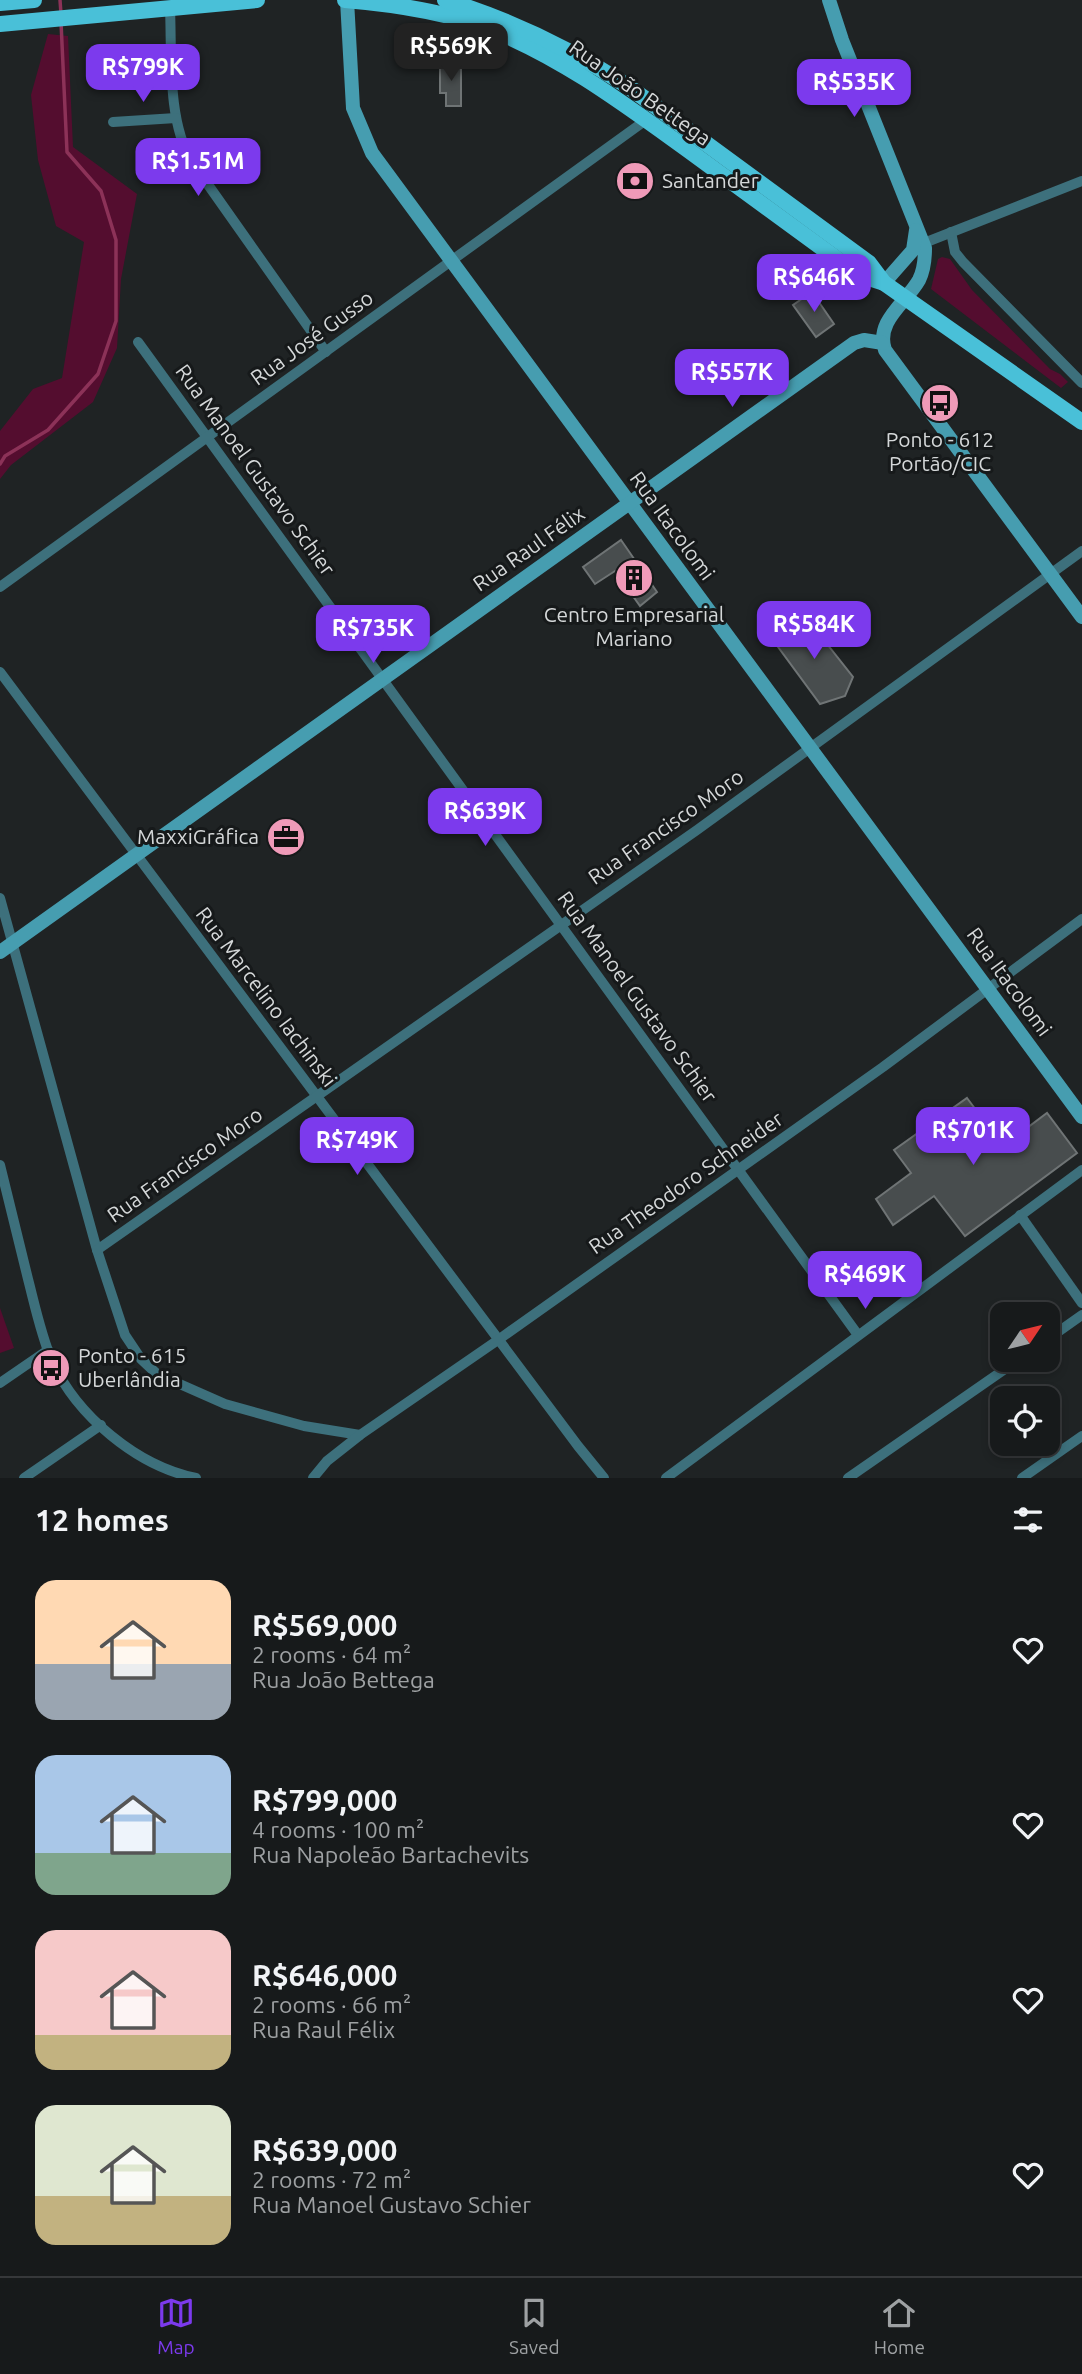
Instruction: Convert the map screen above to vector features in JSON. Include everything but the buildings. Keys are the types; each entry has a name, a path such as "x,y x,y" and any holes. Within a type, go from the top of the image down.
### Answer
{"main road":[{"path":"0,3 34,0"},
{"path":"0,24 257,0"},
{"name":"Rua João Bettega","path":"347,0 454,17 520,41 572,69 646,120 859,275 884,282"},
{"name":"Rua Itacolomi","path":"347,0 353,108 372,153 1082,1117"},
{"name":"Rua João Bettega","path":"445,0 509,21 597,66 629,87 869,263 884,282 1082,422"},
{"path":"829,0 842,40 924,243 925,259 919,281 885,324 885,351 1082,617"},
{"path":"884,282 913,250 915,225"},
{"name":"Rua Raul Félix","path":"0,952 854,343 864,340 883,343"}],"street":[{"path":"170,8 176,118 181,142 192,162 326,352"},
{"path":"113,122 176,118"},
{"name":"Rua José Gusso","path":"0,587 646,120"},
{"path":"924,243 1082,181"},
{"path":"951,232 955,252 963,262 1082,383"},
{"name":"Rua Manoel Gustavo Schier","path":"138,342 858,1335"},
{"name":"Rua Francisco Moro","path":"97,1250 561,925 1082,551"},
{"name":"Rua Marcelino Iachinski","path":"0,672 604,1478"},
{"path":"0,898 97,1250 125,1335 141,1359 157,1374 225,1404 304,1426 360,1435"},
{"name":"Rua Theodoro Schneider","path":"313,1478 327,1461 360,1435 883,1067 1082,919"},
{"path":"666,1478 1082,1170"},
{"path":"1,1173 48,1350 65,1383 101,1425 135,1453 173,1476 196,1478"},
{"path":"1020,1215 1082,1303"},
{"path":"1060,1331 1082,1315"},
{"path":"0,1382 48,1350"},
{"path":"848,1478 1001,1372"},
{"path":"24,1478 101,1425"},
{"path":"1022,1478 1082,1436"}],"shaded area":[{"path":"48,34 68,36 73,147 137,194 121,279 117,348 93,402 11,465 0,479 0,431 33,389 62,378 84,242 56,226 38,160 31,95"},
{"path":"938,259 950,259 972,290 1050,369 1068,382 1061,388 931,289"},
{"path":"0,1308 14,1348 0,1353"}],"waterway":[{"path":"60,0 61,14"},
{"path":"0,464 5,456 48,430 98,374 116,321 116,240 101,191 67,152 61,22"}],"place":[{"name":"Santander","path":"635,181"},
{"name":"Ponto - 612 Portão/CIC","path":"940,403"},
{"name":"Centro Empresarial Mariano","path":"634,578"},
{"name":"MaxxiGráfica","path":"286,837"},
{"name":"Ponto - 615 Uberlândia","path":"51,1368"}]}
